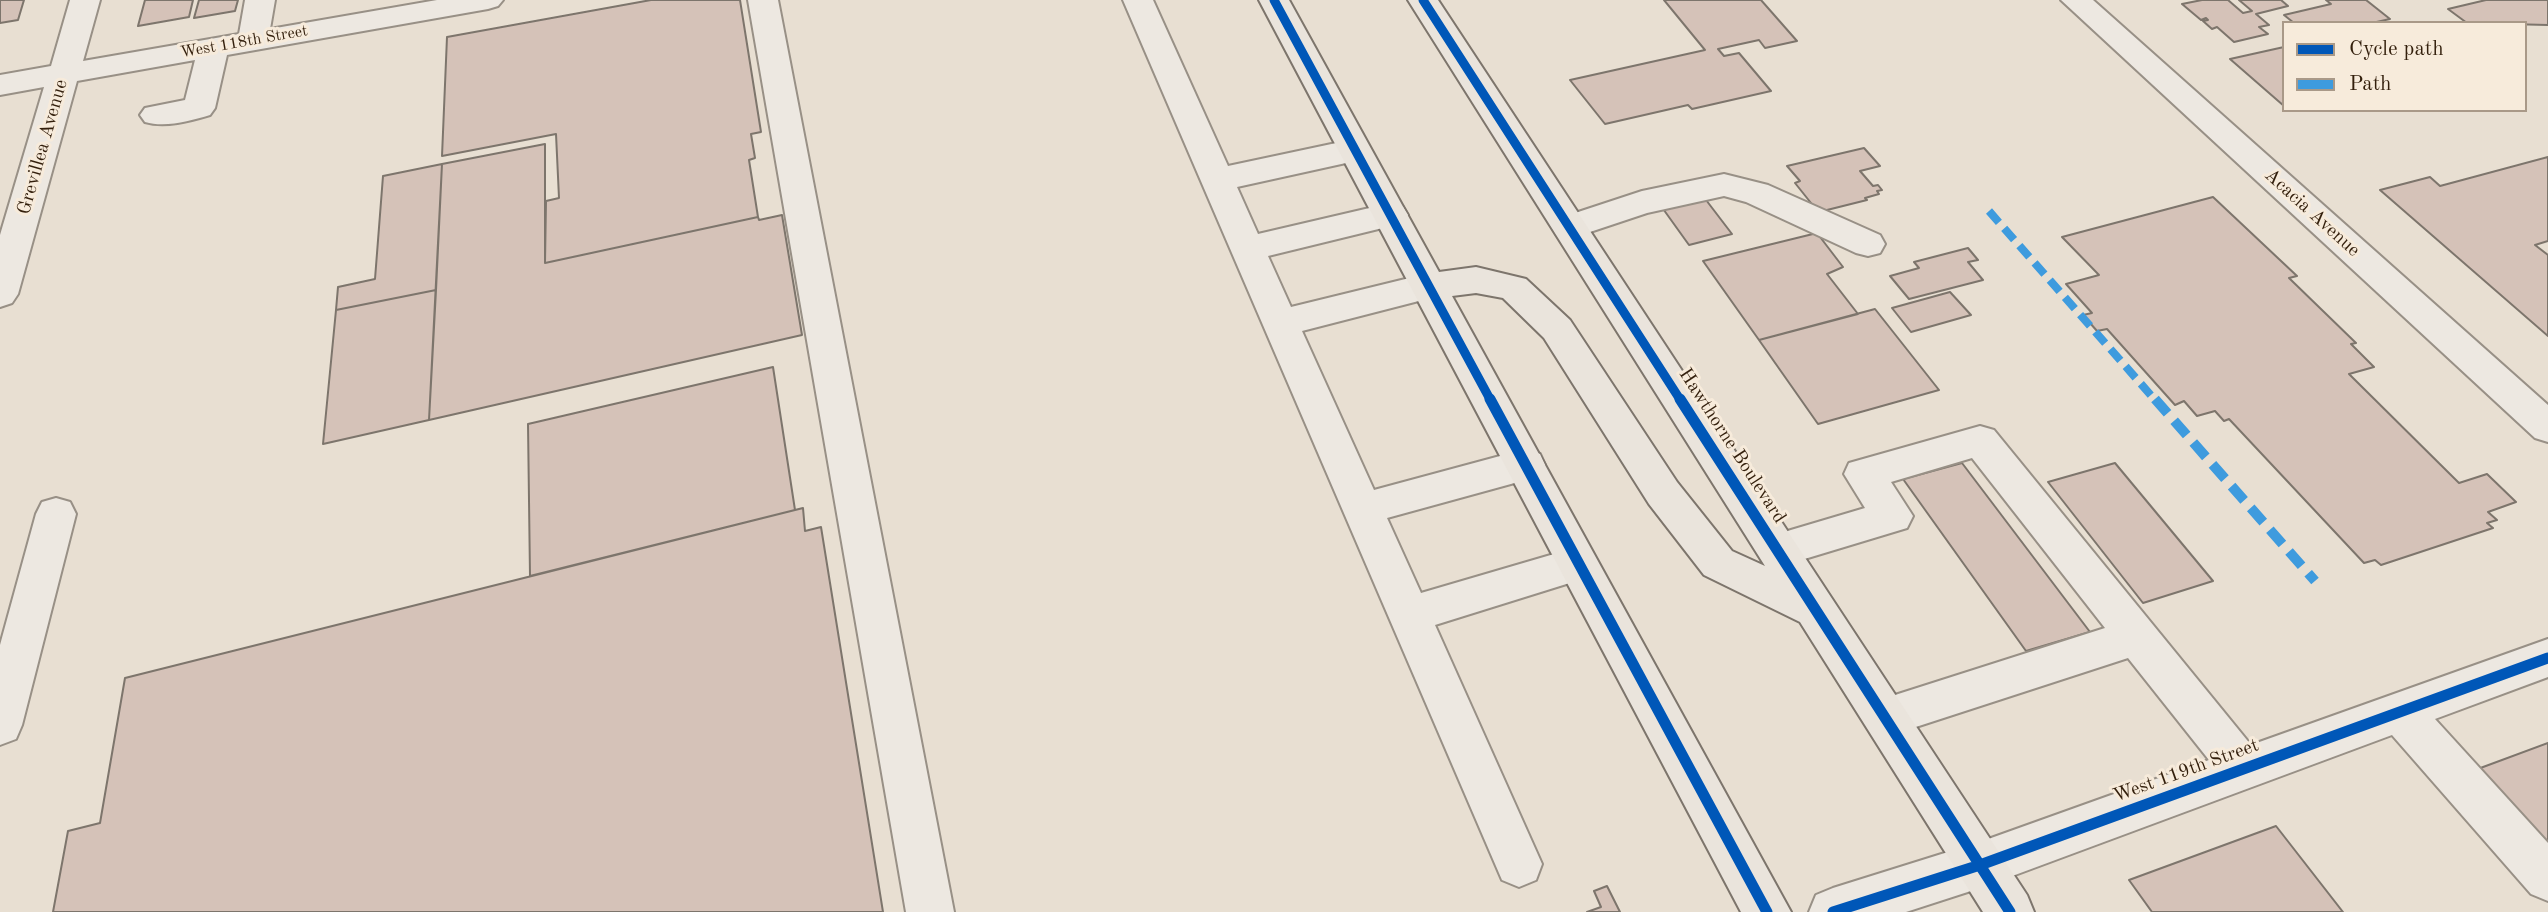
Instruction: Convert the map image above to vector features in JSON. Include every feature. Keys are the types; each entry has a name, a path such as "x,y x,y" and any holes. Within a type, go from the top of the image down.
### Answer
{"main road":[{"path":"1274,0 1767,912"},
{"name":"Hawthorne Boulevard","path":"1423,0 2010,912"},
{"path":"1430,286 1476,280 1514,288 1557,330 1663,493 1718,563 1818,611"}],"street":[{"name":"Grevillea Avenue","path":"0,295 85,0"},
{"path":"253,40 260,0"},
{"name":"West 118th Street","path":"0,85 488,0"},
{"path":"763,0 930,912"},
{"path":"1138,0 1519,864"},
{"name":"Acacia Avenue","path":"2076,0 2548,427"},
{"path":"156,115 198,108 214,47"},
{"path":"1217,180 1355,150"},
{"path":"1570,227 1642,203 1724,185 1756,193 1868,244"},
{"path":"1248,249 1391,215"},
{"path":"1280,323 1430,286"},
{"path":"1778,550 1894,516 1863,474 1980,441 2243,769"},
{"path":"1362,509 1526,465"},
{"path":"0,725 55,514"},
{"path":"1409,615 1578,564"},
{"path":"1885,717 2137,637"},
{"name":"West 119th Street","path":"1833,912 1980,865 2548,658"},
{"path":"2400,712 2548,878"}],"building":[{"path":"0,0 24,0 18,20 0,23"},
{"path":"145,0 193,0 189,17 138,26"},
{"path":"199,0 238,0 235,11 194,18"},
{"path":"651,0 740,0 761,132 751,134 755,158 749,160 758,217 545,263 546,201 559,198 556,134 442,156 447,37"},
{"path":"1664,0 1761,0 1797,41 1765,48 1759,40 1718,49 1724,56 1739,53 1771,91 1692,109 1688,105 1605,124 1570,80 1705,50"},
{"path":"2202,0 2228,0 2243,13 2252,11 2239,0 2281,0 2288,6 2256,14 2269,25 2259,27 2268,34 2234,42 2217,27 2212,29 2203,21 2208,20 2206,18 2201,20 2182,4"},
{"path":"2326,0 2366,0 2390,19 2292,21 2284,15 2331,4"},
{"path":"2486,0 2548,0 2548,25 2527,24 2527,21 2464,21 2448,9"},
{"path":"2282,47 2282,104 2230,59"},
{"path":"545,144 545,263 758,217 759,220 782,215 802,335 429,420 442,164"},
{"path":"1864,148 1880,166 1860,171 1873,186 1878,185 1882,190 1877,191 1879,194 1865,198 1867,200 1823,211 1819,207 1815,208 1795,183 1800,181 1787,166"},
{"path":"2548,157 2548,241 2535,245 2548,255 2548,336 2380,190 2430,177 2440,186"},
{"path":"442,164 436,290 336,310 338,287 375,279 383,176"},
{"path":"1703,196 1732,234 1689,245 1661,206"},
{"path":"2213,197 2297,276 2289,278 2356,343 2351,344 2374,367 2349,374 2459,483 2487,474 2516,502 2488,512 2497,520 2487,523 2493,528 2381,565 2375,560 2364,563 2229,419 2224,421 2215,411 2197,416 2184,401 2175,405 2107,329 2097,331 2083,315 2092,313 2066,284 2099,275 2062,237"},
{"path":"1817,233 1843,267 1827,274 1858,314 1759,340 1703,261"},
{"path":"1968,248 1978,260 1968,262 1983,280 1909,299 1890,276 1919,268 1914,262"},
{"path":"436,290 429,420 323,444 336,310"},
{"path":"1950,292 1971,315 1911,332 1892,308"},
{"path":"1875,309 1939,390 1818,424 1759,340"},
{"path":"773,367 795,510 530,576 528,424"},
{"path":"1962,463 2090,632 2026,651 1903,479"},
{"path":"2115,463 2213,581 2143,603 2048,482"},
{"path":"803,508 805,531 821,527 883,912 53,912 68,831 100,823 125,678"},
{"path":"2548,743 2548,852 2475,770"},
{"path":"2276,826 2343,912 2152,912 2129,880"},
{"path":"1607,886 1620,912 1587,912 1601,907 1594,891"}],"marked path":[{"path":"1989,211 2315,581"}],"cycle path":[{"path":"1274,0 1767,912"},
{"path":"1423,0 2010,912"},
{"path":"1833,912 1980,865 2548,658"}]}
